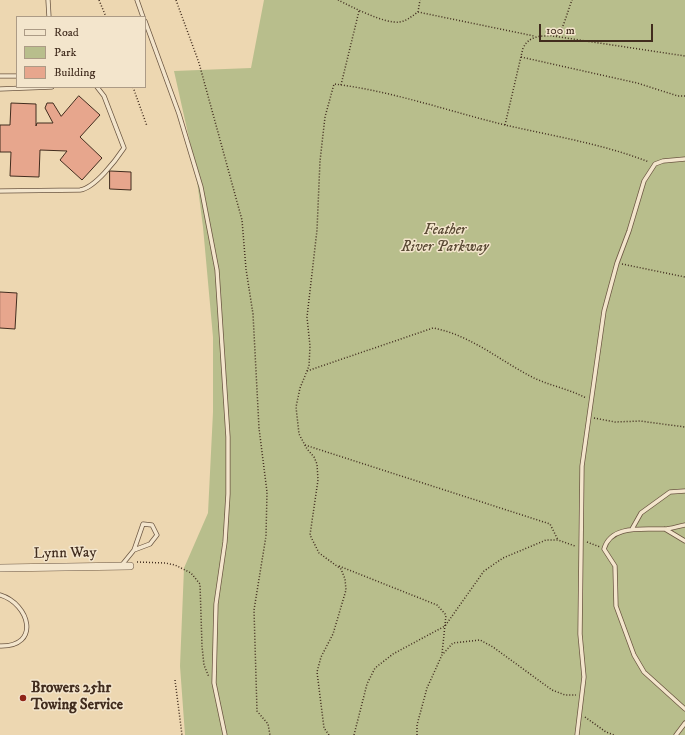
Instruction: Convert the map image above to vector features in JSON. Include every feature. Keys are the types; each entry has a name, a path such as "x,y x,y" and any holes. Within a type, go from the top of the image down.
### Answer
{"street":[{"name":"Lynn Way","path":"0,568 130,566"}],"lane":[{"path":"48,0 49,16"},
{"path":"137,0 144,16"},
{"path":"146,24 179,114 201,187 217,270 228,437 228,494 225,542 216,604 214,683 225,735"},
{"path":"0,76 16,76"},
{"path":"0,89 26,88"},
{"path":"0,191 87,189 118,157 124,148 104,96 98,88"},
{"path":"577,735 584,677 580,634 582,466 604,312 616,263 630,231 644,181 655,164 663,161 685,159"},
{"path":"632,529 641,513 670,492 685,491"},
{"path":"122,566 134,550 143,524 152,525 157,535 150,544 134,550"},
{"path":"685,525 665,529 640,531 632,529 617,533 610,538 604,549 615,566 616,606 634,655 644,672 685,709"},
{"path":"665,529 685,541"},
{"path":"0,595 12,600 19,607 24,613 27,626 26,633 20,643 13,646 0,646"},
{"path":"676,735 685,723"}],"path":[{"path":"99,0 106,16"},
{"path":"176,0 199,63 242,220 246,269 253,314 259,428 267,492 266,536 254,610 257,711 268,724 270,735"},
{"path":"338,0 359,11 390,21 399,22 411,18 418,12 420,0"},
{"path":"418,12 534,36 551,36 558,35 563,28 563,20 572,0"},
{"path":"341,85 359,11"},
{"path":"505,125 523,48 527,41 534,36"},
{"path":"551,36 685,56"},
{"path":"521,57 637,83 678,96 685,96"},
{"path":"329,735 324,728 317,672 321,657 333,634 346,590 345,579 341,569 319,553 310,535 318,480 316,460 299,434 296,406 307,371 310,346 307,317 317,230 320,161 325,117 334,84 376,90 505,125 573,140 637,157 655,164"},
{"path":"133,88 147,126"},
{"path":"616,263 685,277"},
{"path":"307,371 433,328 444,330 468,340 492,352 536,378 570,389 591,401"},
{"path":"588,417 616,422 640,421 685,427"},
{"path":"305,445 550,524 558,540"},
{"path":"582,539 604,549"},
{"path":"354,735 367,684 375,668 394,654 445,626 475,582 493,564 546,540 558,540 582,547"},
{"path":"130,566 134,562 153,562 175,565 191,574 200,584 204,665 209,678 214,683"},
{"path":"337,566 437,605 446,616 442,655 427,688 417,725 418,735"},
{"path":"442,655 453,644 480,640 493,647 552,690 565,695 582,696"},
{"path":"175,680 182,735"},
{"path":"580,714 606,732 614,735"}],"green space":[{"name":"Feather River Parkway","path":"264,0 685,0 685,735 185,735 180,666 184,568 208,513 213,412 213,337 203,227 195,165 174,71 251,68"}],"building":[{"path":"79,96 100,115 80,137 102,158 82,180 60,160 67,151 40,150 39,177 10,176 11,152 0,152 0,125 10,125 11,103 36,104 36,126 37,123 53,123 45,108 47,103 53,103 61,116"},
{"path":"110,171 131,172 131,190 110,189"},
{"path":"0,292 17,293 15,329 0,328"}],"place":[{"name":"Browers 25hr Towing Service","path":"23,698"}]}
